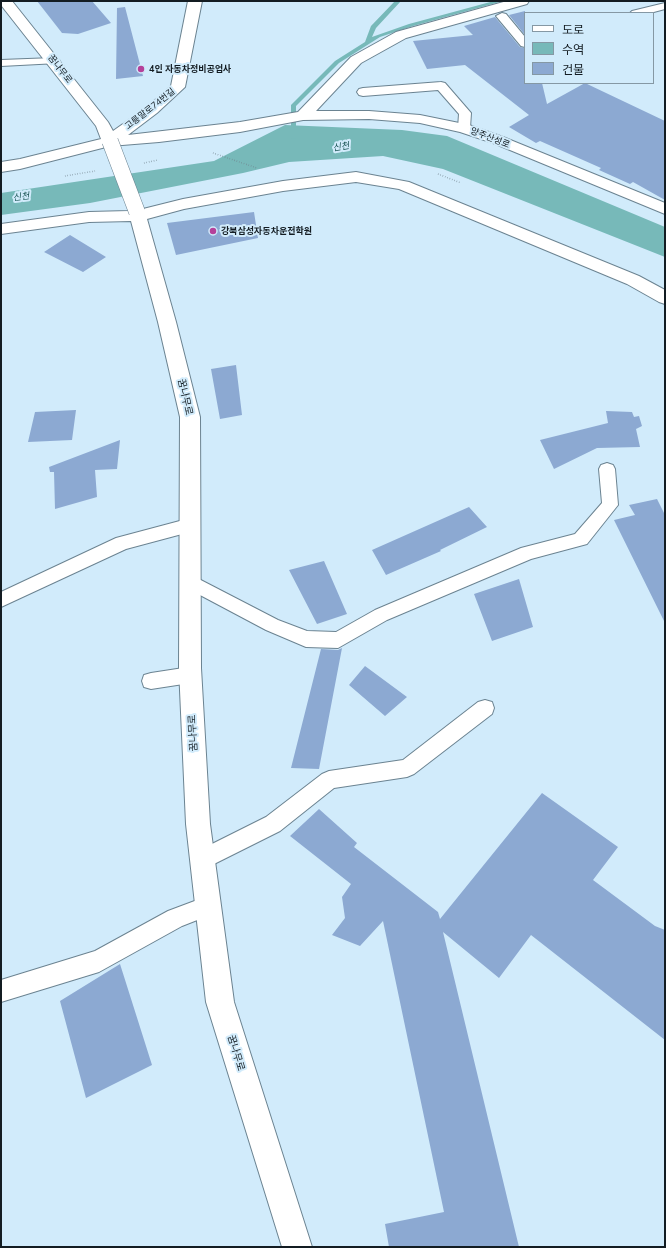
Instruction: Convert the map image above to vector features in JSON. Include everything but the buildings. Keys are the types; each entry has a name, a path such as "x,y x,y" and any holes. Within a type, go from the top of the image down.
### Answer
{"street":[{"name":"꿈나무로","path":"5,1 103,125 142,223 150,264 167,322 190,417 190,675 198,824 220,1002 297,1247"},
{"name":"고릉말로74번길","path":"110,141 152,110 178,87 195,1"},
{"path":"303,116 356,60 401,35 522,1"},
{"name":"양주산성로","path":"110,141 240,127 303,116 369,115 420,119 464,128 498,140 665,209"},
{"path":"1,167 20,164 110,141"},
{"path":"1,229 89,217 138,214 183,204 283,186 356,177 403,185 633,280 665,298"}],"lane":[{"path":"640,12 665,6"},
{"path":"502,16 524,41"},
{"path":"1,63 54,62"},
{"path":"362,92 441,86 465,113 464,128"},
{"path":"191,582 272,626 306,639 338,640 381,615 527,553 581,539 610,505 607,469"},
{"path":"1,600 122,543 191,525"},
{"path":"152,681 190,675"},
{"path":"203,859 273,824 329,780 406,768 485,708"},
{"path":"1,991 99,961 176,918 208,906"}],"path":[{"path":"209,152 258,168"}],"water":[{"name":"신천","path":"285,125 402,130 447,136 665,227 665,257 443,169 383,156 289,162 243,173 90,203 1,215 1,193 214,161"}],"waterway":[{"path":"368,42 373,27 398,1"},
{"path":"293,138 293,106 337,62 378,36 411,25 500,1"}],"place":[{"name":"4인 자동차정비공업사","path":"141,69"},
{"name":"강북삼성자동차운전학원","path":"213,231"}]}
